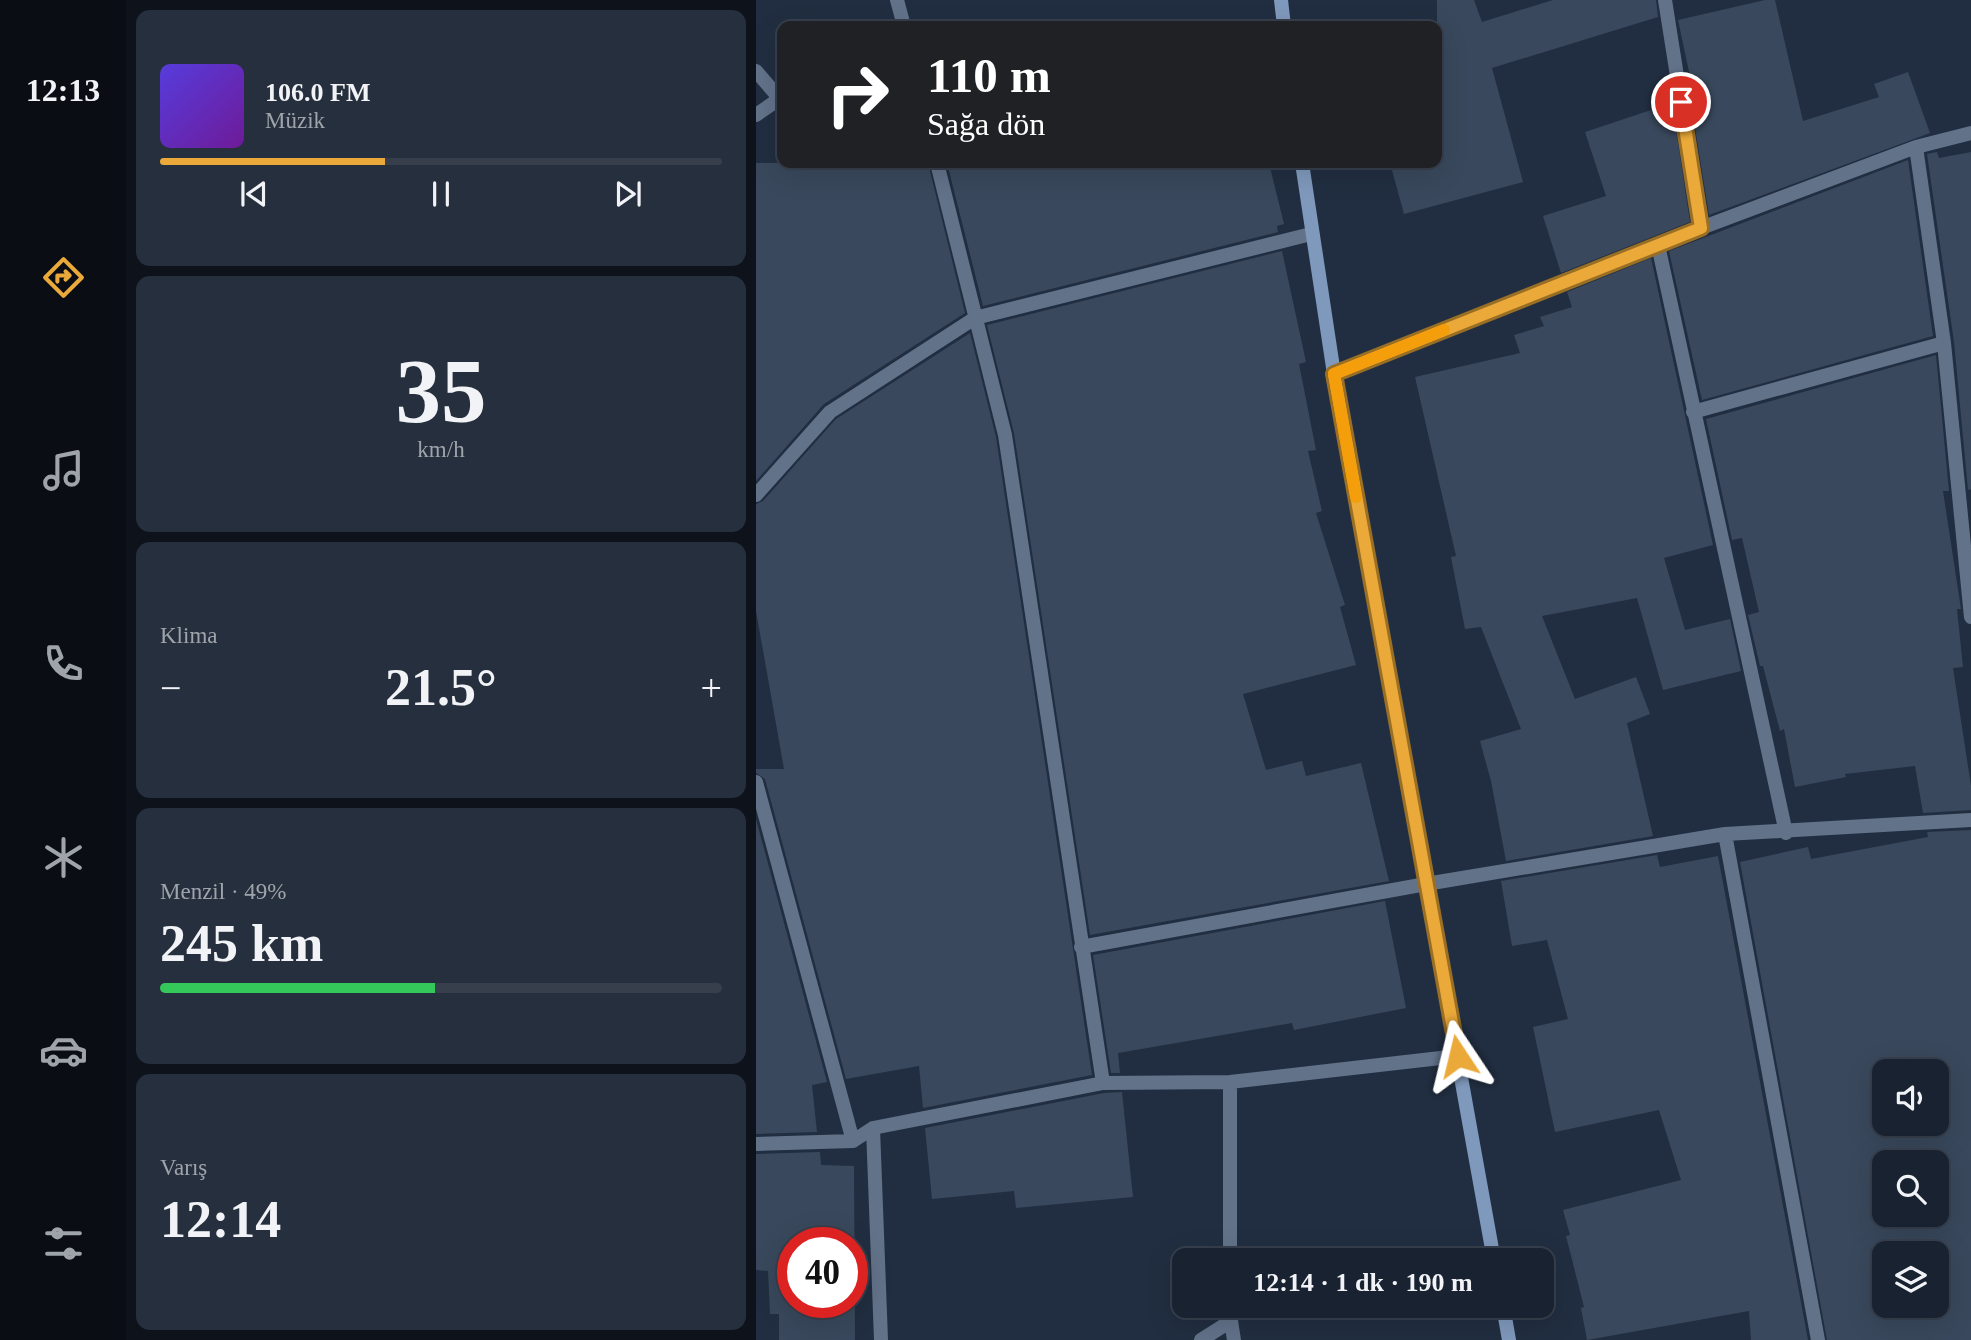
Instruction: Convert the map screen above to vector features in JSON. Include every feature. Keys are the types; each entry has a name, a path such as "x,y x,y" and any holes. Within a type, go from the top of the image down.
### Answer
{"street":[{"path":"897,0 899,21"},
{"path":"1281,0 1283,21"},
{"path":"1665,0 1701,228"},
{"path":"756,71 777,94"},
{"path":"756,115 777,101"},
{"path":"1334,374 1701,228 1916,147 1971,133"},
{"path":"1916,147 1944,343 1971,617"},
{"path":"938,168 1005,435 1103,1083"},
{"path":"1303,168 1334,374 1492,1248"},
{"path":"756,495 830,412 975,318 1311,234"},
{"path":"1658,245 1786,833"},
{"path":"1693,412 1944,343"},
{"path":"756,782 853,1141"},
{"path":"1081,947 1426,884 1725,834 1786,833 1971,820"},
{"path":"1725,834 1818,1340"},
{"path":"756,1144 853,1141 873,1128 1103,1083 1230,1082 1458,1056"},
{"path":"1230,1082 1230,1248"},
{"path":"873,1128 881,1340"},
{"path":"1505,1318 1509,1340"},
{"path":"1200,1340 1231,1321 1234,1340"}],"building":[{"path":"1437,0 1474,0 1482,22 1553,0 1656,0 1658,17 1492,68 1523,182 1404,214 1391,168 1442,168 1442,21 1437,21"},
{"path":"1775,0 1803,121 1879,97 1874,84 1908,72 1930,133 1709,215 1690,97 1694,95 1678,20"},
{"path":"1672,103 1690,222 1561,273 1543,216 1606,196 1585,132"},
{"path":"1937,152 1939,158 1971,152 1971,489 1968,490 1954,342 1927,154"},
{"path":"1908,160 1933,336 1702,400 1669,251"},
{"path":"756,163 777,163 777,168 929,168 965,313 824,404 756,481"},
{"path":"948,168 1270,168 1284,224 1277,226 1278,232 983,306"},
{"path":"1282,251 1306,362 1299,364 1316,450 1308,451 1322,511 1316,513 1345,605 1340,607 1356,665 1243,694 1266,770 1302,761 1306,776 1361,763 1389,881 1090,935 1014,433 987,325"},
{"path":"1651,258 1713,545 1664,558 1685,630 1730,619 1741,671 1663,690 1637,598 1542,616 1575,699 1636,677 1650,714 1627,723 1653,836 1506,861 1491,781 1480,741 1521,729 1481,627 1465,629 1451,557 1456,556 1415,377 1520,353 1514,335 1544,326 1540,317 1572,307 1567,292"},
{"path":"970,333 996,437 1092,1075 923,1108 919,1066 846,1079 765,779 756,773 756,769 784,769 756,611 756,504 763,501 836,419"},
{"path":"1936,355 1949,491 1943,491 1961,609 1957,609 1963,667 1953,668 1971,786 1971,810 1923,813 1915,766 1845,774 1846,777 1795,787 1784,729 1780,731 1748,615 1759,612 1742,538 1732,540 1706,419"},
{"path":"756,819 827,1082 812,1085 817,1132 756,1134"},
{"path":"1971,830 1971,1340 1827,1340 1740,862 1808,847 1811,859 1928,837 1927,832"},
{"path":"1657,855 1660,867 1718,856 1808,1340 1751,1340 1749,1311 1587,1340 1581,1308 1584,1307 1566,1236 1570,1235 1563,1210 1681,1180 1659,1110 1555,1132 1533,1027 1568,1019 1547,940 1512,946 1501,881"},
{"path":"1385,901 1406,1008 1294,1030 1292,1023 1118,1053 1120,1073 1111,1073 1093,955"},
{"path":"1122,1092 1133,1197 1016,1208 1014,1191 932,1199 925,1128 1104,1093"},
{"path":"820,1152 821,1165 854,1166 854,1227 777,1227 777,1314 770,1314 768,1271 756,1270 756,1154"},
{"path":"779,1318 855,1318 855,1340 779,1340"}],"slow traffic":[{"path":"1356,497 1334,374 1444,330"}],"route":[{"path":"1458,1056 1334,374 1701,228 1681,102"}]}
